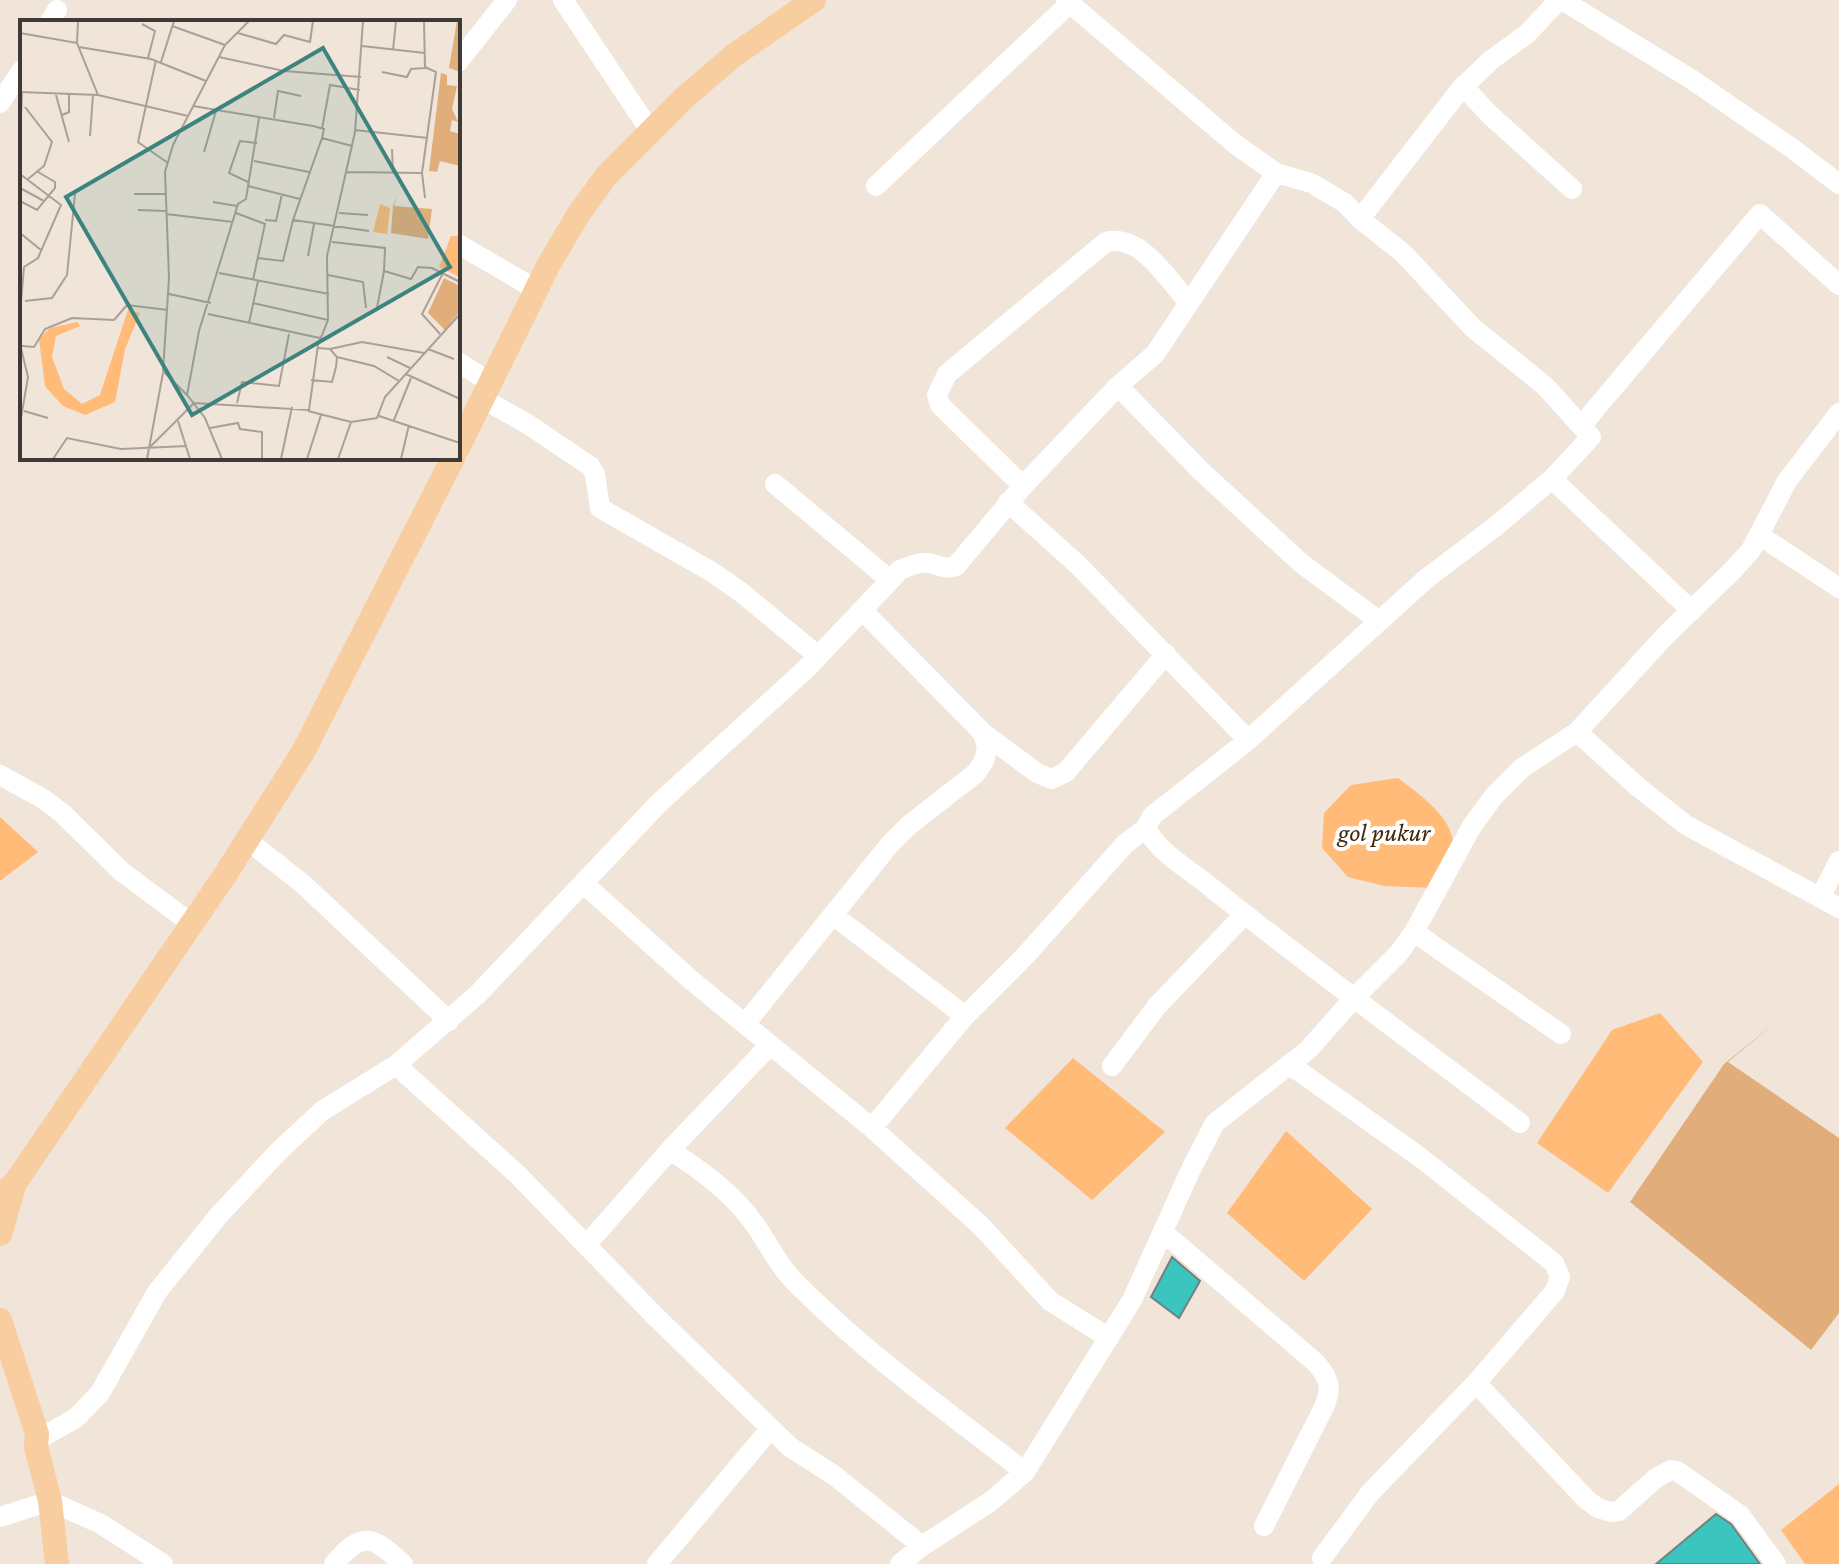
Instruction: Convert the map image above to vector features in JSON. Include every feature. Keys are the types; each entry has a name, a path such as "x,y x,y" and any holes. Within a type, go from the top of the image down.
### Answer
{"main road":[{"path":"460,444 537,290 578,215 607,175 733,56 814,0"},
{"path":"0,1234 8,1190 192,924 303,752 452,460"},
{"path":"0,1320 50,1501 57,1564"},
{"path":"0,1369 22,1436 36,1444"}],"street":[{"path":"460,59 507,0"},
{"path":"563,0 651,132"},
{"path":"1360,219 1463,87 1491,60 1527,34 1560,0 1691,79 1839,184"},
{"path":"872,1128 965,1016 1025,956 1125,844 1146,828 1152,816 1248,740 1427,578 1553,478 1591,437 1545,386 1473,328 1403,253 1330,192 1276,173 1200,116 1068,2 876,186"},
{"path":"0,103 20,73"},
{"path":"1463,87 1572,189"},
{"path":"36,1444 76,1418 100,1393 157,1292 219,1215 280,1150 322,1111 396,1065 478,994 694,769 818,656 900,570 914,564 928,563 941,568 956,566 1023,486 1118,386 1155,354 1276,173"},
{"path":"1581,426 1760,214 1839,285"},
{"path":"1023,486 940,405 937,395 947,374 1106,242 1118,239 1142,250 1189,303"},
{"path":"460,245 537,290"},
{"path":"460,364 526,423 590,466 595,474 600,508 712,572 818,656"},
{"path":"1118,386 1201,471 1301,563 1379,621"},
{"path":"900,1564 990,1502 1025,1472 1132,1300 1215,1123 1324,1034 1354,998 1379,975 1414,932 1472,826 1494,796 1522,768 1577,732 1733,570 1759,535 1787,481 1839,413"},
{"path":"1553,478 1692,611"},
{"path":"775,484 890,580"},
{"path":"1008,502 1078,565 1248,740"},
{"path":"1759,535 1839,588"},
{"path":"862,610 983,733 1037,773 1052,779 1066,772 1166,654"},
{"path":"1577,732 1686,825 1839,908"},
{"path":"745,1024 890,844 908,826 976,773 984,761 987,748 983,733"},
{"path":"0,775 62,813 121,871 192,924"},
{"path":"1146,828 1153,841 1244,915 1520,1123"},
{"path":"247,840 303,884 449,1021"},
{"path":"1820,898 1839,861"},
{"path":"583,883 681,972 872,1128 993,1237 1050,1301 1109,1338"},
{"path":"833,915 965,1016"},
{"path":"1112,1066 1157,1006 1244,915"},
{"path":"1414,932 1561,1034"},
{"path":"587,1244 670,1150 770,1045"},
{"path":"1289,1064 1421,1158 1554,1263 1560,1277 1555,1291 1476,1383 1370,1493 1322,1558"},
{"path":"396,1065 497,1156 790,1447 835,1476 922,1546"},
{"path":"670,1150 702,1171 737,1202 781,1267 833,1318 891,1369 1025,1472"},
{"path":"1163,1232 1316,1363 1329,1380 1331,1392 1264,1526"},
{"path":"1476,1383 1571,1485 1598,1508 1619,1511 1656,1478 1671,1470 1677,1471 1740,1515 1776,1564"},
{"path":"657,1564 771,1428"},
{"path":"0,1517 50,1501 101,1524 163,1564"},
{"path":"334,1564 356,1541 368,1539 380,1544 403,1564"}],"shaded area":[{"path":"1776,1022 1728,1062 1839,1138 1839,1313 1811,1350 1630,1202 1724,1064"}],"water":[{"name":"gol pukur","path":"1398,778 1436,810 1450,831 1452,854 1433,888 1384,886 1348,877 1322,848 1324,813 1351,785"},
{"path":"0,817 38,852 0,881"},
{"path":"1660,1013 1703,1062 1608,1193 1537,1143 1612,1030"},
{"path":"1073,1058 1165,1132 1092,1200 1005,1128"},
{"path":"1286,1131 1372,1209 1304,1281 1227,1213"},
{"path":"1839,1484 1839,1564 1805,1564 1781,1530"}],"building":[{"path":"1172,1257 1200,1281 1179,1318 1151,1297"},
{"path":"1716,1514 1731,1524 1760,1564 1656,1564"}]}
